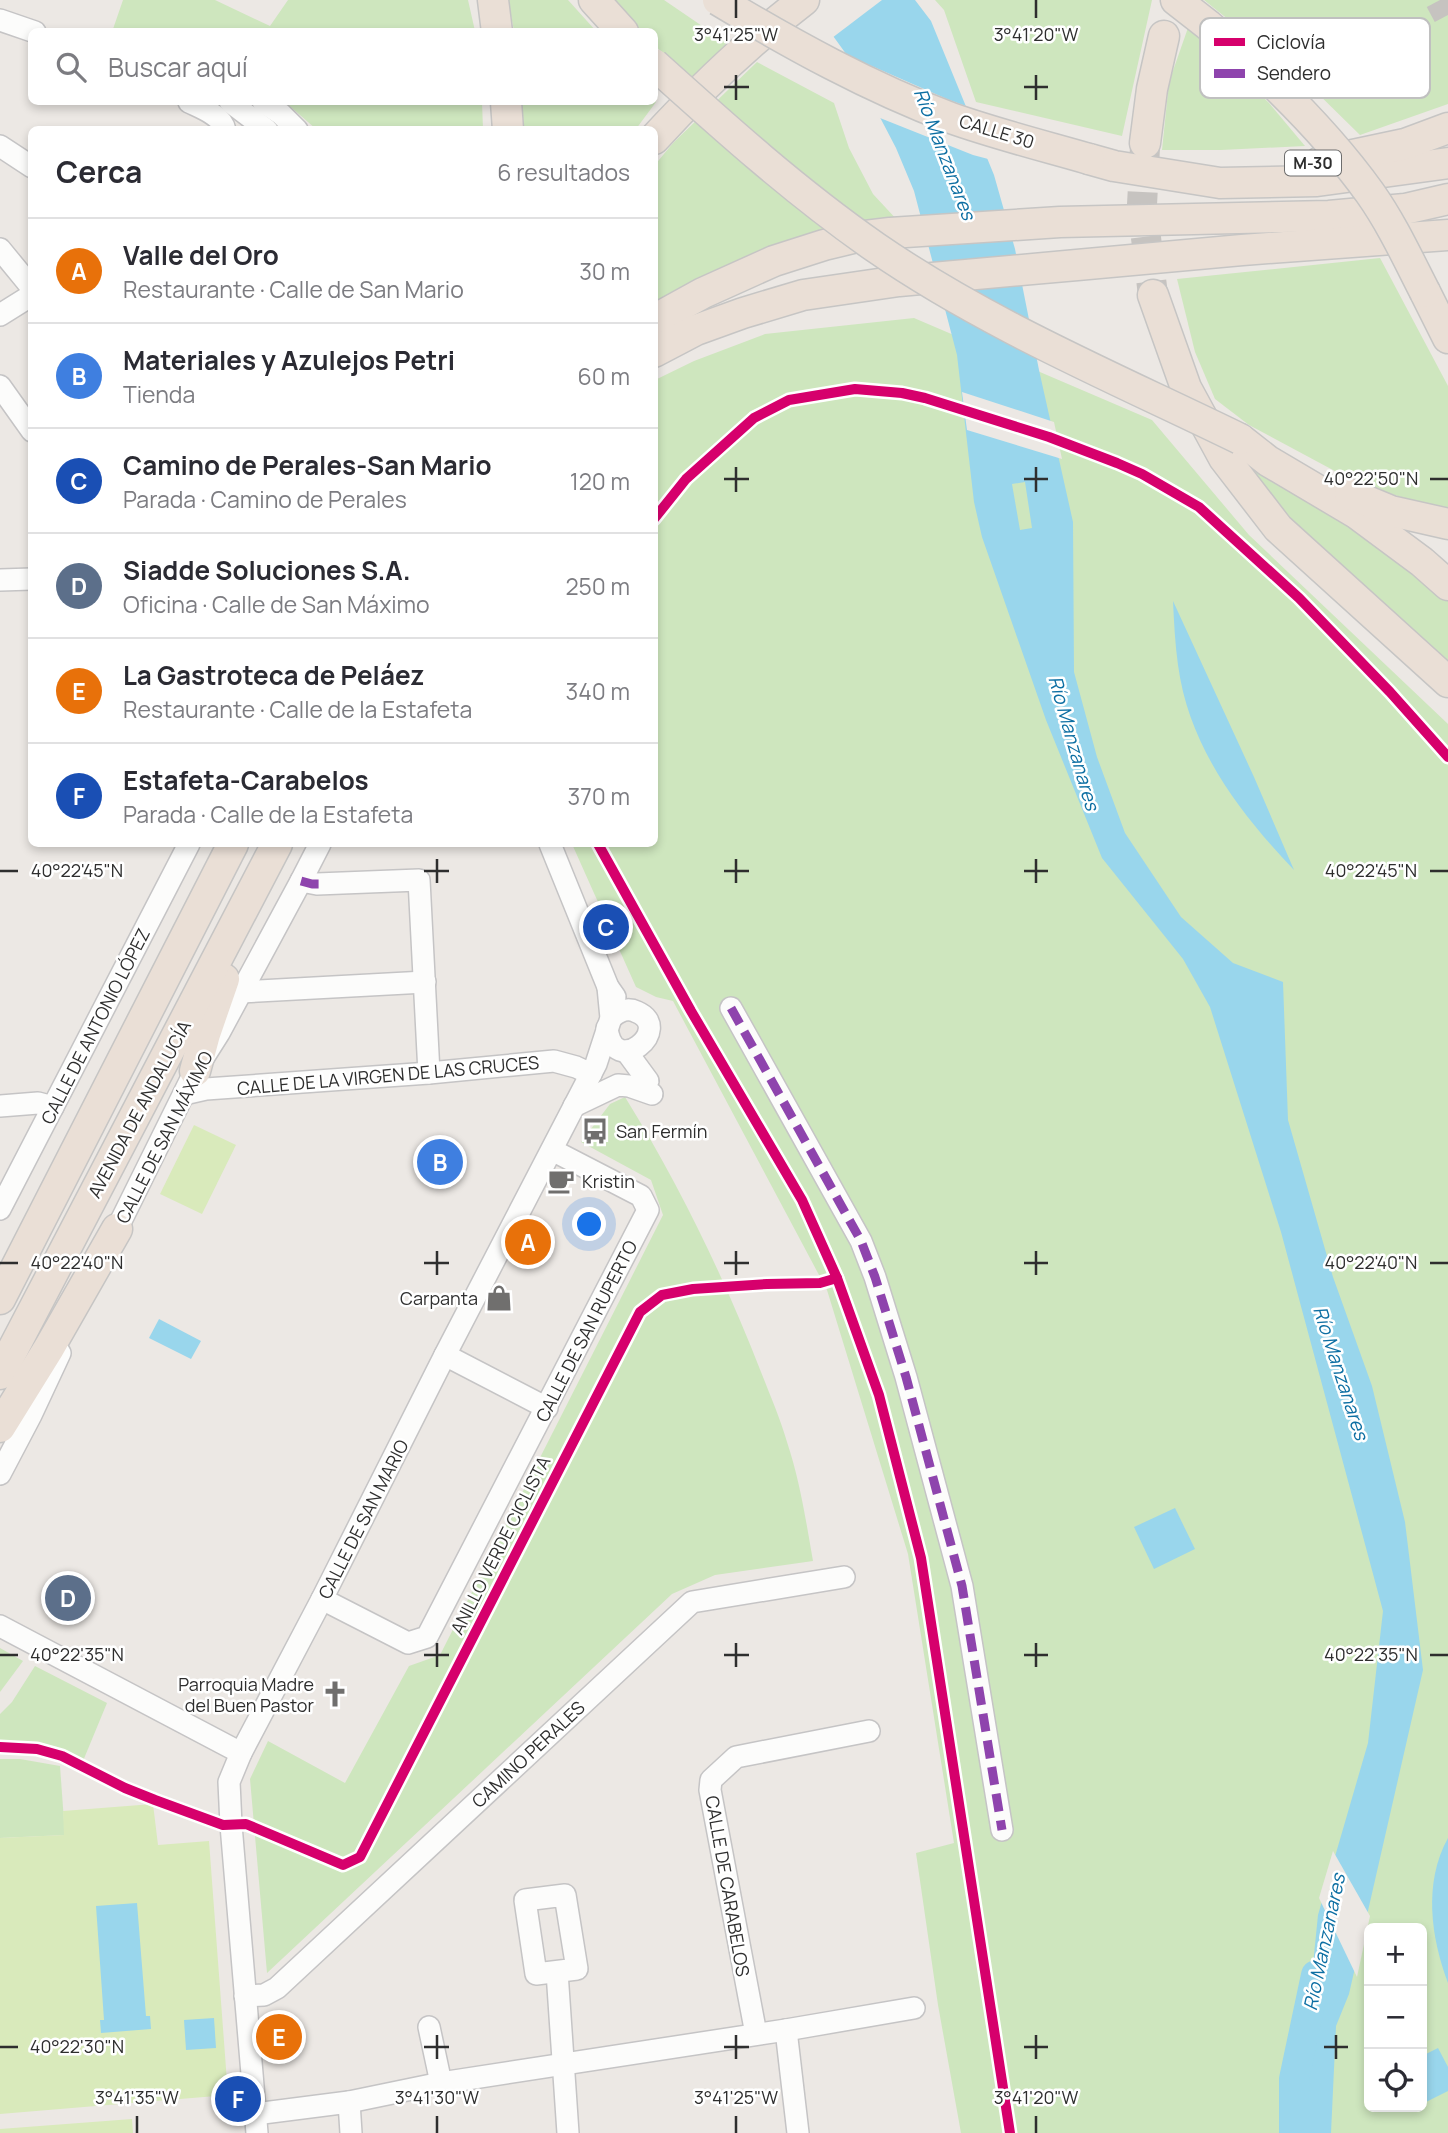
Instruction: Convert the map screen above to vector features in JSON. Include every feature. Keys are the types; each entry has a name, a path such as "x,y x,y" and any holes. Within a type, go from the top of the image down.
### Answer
{"highway":[{"path":"493,0 497,28"},
{"path":"594,0 619,28"},
{"name":"CALLE 30","path":"718,0 794,45 871,85 953,118 1114,166 1174,176"},
{"path":"1176,0 1200,18"},
{"path":"658,135 730,63 797,5"},
{"path":"1145,143 1152,89 1164,36"},
{"path":"658,68 739,141 848,228 965,303 1366,502 1422,520 1448,524"},
{"path":"1288,98 1320,131 1372,195 1448,338"},
{"path":"506,105 508,126"},
{"name":"M-30","path":"1174,176 1304,165 1405,144 1448,128"},
{"path":"1174,176 1220,183 1317,181 1448,163"},
{"path":"658,318 703,293 774,261 857,237 1060,222 1329,216 1405,209 1448,200"},
{"path":"658,350 696,330 803,295 899,281 1242,250 1448,235"},
{"path":"1153,295 1186,388 1224,458 1278,528 1448,682"},
{"path":"1240,439 1268,461 1356,513 1448,585"},
{"name":"AVENIDA DE ANDALUCÍA","path":"0,1299 231,847"},
{"name":"AVENIDA DE ANDALUCÍA","path":"0,1374 275,847"},
{"path":"190,1082 219,991 257,906 263,871"},
{"path":"0,1252 47,1207"},
{"path":"0,1425 49,1348 117,1229"},
{"path":"0,1425 64,1291 72,1236"}],"street":[{"path":"1,20 28,29"},
{"path":"1,20 28,41"},
{"path":"195,105 212,113 224,126"},
{"path":"234,105 262,126"},
{"path":"268,105 293,126"},
{"path":"0,146 28,164"},
{"path":"0,249 28,283"},
{"path":"0,315 28,298"},
{"path":"0,386 28,425"},
{"path":"0,580 28,579"},
{"name":"CALLE DE ANTONIO LÓPEZ","path":"0,1209 186,847"},
{"name":"CALLE DE SAN MÁXIMO","path":"0,1474 31,1415 117,1229 190,1082 318,847"},
{"path":"551,847 608,986 614,1018 608,1037 613,1045 630,1048"},
{"path":"301,881 326,884 419,880 429,1073"},
{"path":"240,992 425,982"},
{"path":"731,1008 861,1241 875,1277 932,1469 962,1586 1002,1830"},
{"path":"593,1069 630,1048 648,1034 648,1023 634,1010 614,1018"},
{"name":"CALLE DE SAN MARIO","path":"256,2123 229,1782 445,1355 575,1106 614,1018"},
{"name":"CALLE DE LA VIRGEN DE LAS CRUCES","path":"190,1082 206,1089 554,1061 593,1069"},
{"path":"575,1106 618,1085 652,1094"},
{"path":"0,1106 38,1103 53,1107"},
{"name":"CALLE DE SAN RUPERTO","path":"322,1599 408,1643 428,1637 547,1408 648,1210 641,1196 552,1150"},
{"path":"445,1355 547,1408"},
{"name":"CAMINO PERALES","path":"244,1996 264,1995 277,1988 692,1602 844,1577"},
{"path":"0,1626 241,1754"},
{"name":"CALLE DE CARABELOS","path":"756,2035 710,1790 712,1780 736,1757 869,1731"},
{"path":"557,1972 568,2133"},
{"path":"256,2123 441,2083 914,2008"},
{"path":"429,2027 441,2083"},
{"path":"786,2030 798,2133"},
{"path":"349,2102 351,2133"}],"green space":[{"path":"123,0 215,0 270,26 288,0 468,0 474,28 113,28"},
{"path":"508,0 568,0 593,28 513,28"},
{"path":"611,0 664,0 727,43 692,78 658,49 658,28 634,28"},
{"path":"935,0 1152,0 1122,136 976,102 944,10"},
{"path":"1204,0 1448,0 1448,104 1360,135 1322,98 1430,98 1430,18 1226,18"},
{"path":"1189,25 1200,36 1200,98 1264,98 1305,146 1162,150 1169,82"},
{"path":"757,62 834,103 849,148 873,194 899,222 806,238 721,268 658,304 658,161 673,143"},
{"path":"288,105 482,105 483,126 313,126"},
{"path":"521,105 654,105 638,126 521,126"},
{"path":"1380,258 1448,386 1448,508 1434,507 1359,484 1249,425 1215,399 1195,352 1177,279"},
{"path":"914,318 1152,420 1249,535 1448,724 1448,2133 961,2133 938,2005 916,1853 954,1843 908,1554 827,1290 673,1001 656,997 636,987 573,847 658,847 658,379 694,361 765,334"},
{"path":"1252,469 1316,505 1407,563 1448,600 1448,663 1296,526"},
{"path":"625,1097 682,1197 747,1336 792,1457 813,1561 715,1575 672,1594 267,1973 250,1779 268,1741 345,1783 409,1666 440,1655 663,1215 651,1180 581,1142 610,1104"},
{"path":"194,1125 236,1145 202,1214 160,1194"},
{"path":"0,1648 23,1661 0,1692"},
{"path":"35,1666 107,1703 83,1761 43,1746 0,1742 0,1714 12,1702"},
{"path":"0,1759 20,1759 60,1766 65,1835 0,1838"},
{"path":"153,1804 158,1845 209,1841 228,2095 0,2114 0,1838 64,1835 63,1811"},
{"path":"132,2119 133,2133 0,2133 0,2129"}],"water":[{"path":"807,0 915,0 931,21 994,175 1015,249 1073,522 1074,672 1097,757 1125,833 1181,917 1233,963 1283,982 1288,1120 1333,1277 1372,1386 1405,1522 1423,1670 1349,1994 1336,2026 1331,2133 1296,2133 1318,1915 1368,1743 1383,1611 1281,1232 1210,1007 1183,959 1102,858 1046,720 982,537 974,502 957,355 914,191 896,148 849,58","holes":["1025,482 1032,528 1020,530 1012,484"]},
{"path":"1173,601 1294,870 1236,801 1205,751 1184,695 1177,657"},
{"path":"159,1319 201,1341 191,1359 149,1338"},
{"path":"1175,1508 1195,1549 1154,1569 1134,1527"},
{"path":"1448,1838 1448,1983 1437,1948 1432,1910 1435,1873"},
{"path":"137,1903 146,2016 150,2016 151,2029 101,2033 100,2020 104,2020 96,1906"},
{"path":"214,2018 216,2048 186,2050 184,2020"},
{"path":"1438,2048 1448,2067 1448,2091 1427,2102 1427,2054"}],"pier":[{"path":"804,0 882,0 832,38"},
{"path":"842,53 971,108 992,160 875,116"},
{"path":"962,392 1054,422 1062,459 967,430"},
{"path":"1333,1851 1370,1916 1369,1923 1364,1923 1364,1944 1357,1977 1319,1898"}],"waterway":[{"name":"Río Manzanares","path":"1294,2133 1294,2079 1316,1975"}],"tunnel":[{"path":"1440,0 1448,15"},
{"path":"1145,147 1142,205 1153,295"}],"marked path":[{"path":"301,881 326,884"},
{"path":"731,1008 861,1241 875,1277 906,1377 962,1586 1002,1830"}],"cycle path":[{"path":"658,514 686,479 754,418 789,400 855,389 925,398 1049,437 1117,463 1142,474 1199,507 1299,598 1390,692 1448,757"},
{"path":"600,847 691,1011 802,1200 837,1278 879,1395 921,1558 1010,2133"},
{"name":"ANILLO VERDE CICLISTA","path":"0,1747 37,1749 62,1756 155,1800 223,1825 246,1824 343,1865 360,1857 640,1312 662,1295 693,1289 820,1283 837,1278"}],"place":[{"name":"Camino de Perales-San Mario","path":"606,927"},
{"name":"San Fermín","path":"595,1131"},
{"name":"Materiales y Azulejos Petri","path":"440,1162"},
{"name":"Kristin","path":"561,1181"},
{"name":"Valle del Oro","path":"528,1242"},
{"name":"Carpanta","path":"499,1298"},
{"name":"Siadde Soluciones S.A.","path":"68,1598"},
{"name":"Parroquia Madre del Buen Pastor","path":"335,1694"},
{"name":"La Gastroteca de Peláez","path":"279,2037"},
{"name":"Estafeta-Carabelos","path":"238,2099"}]}
